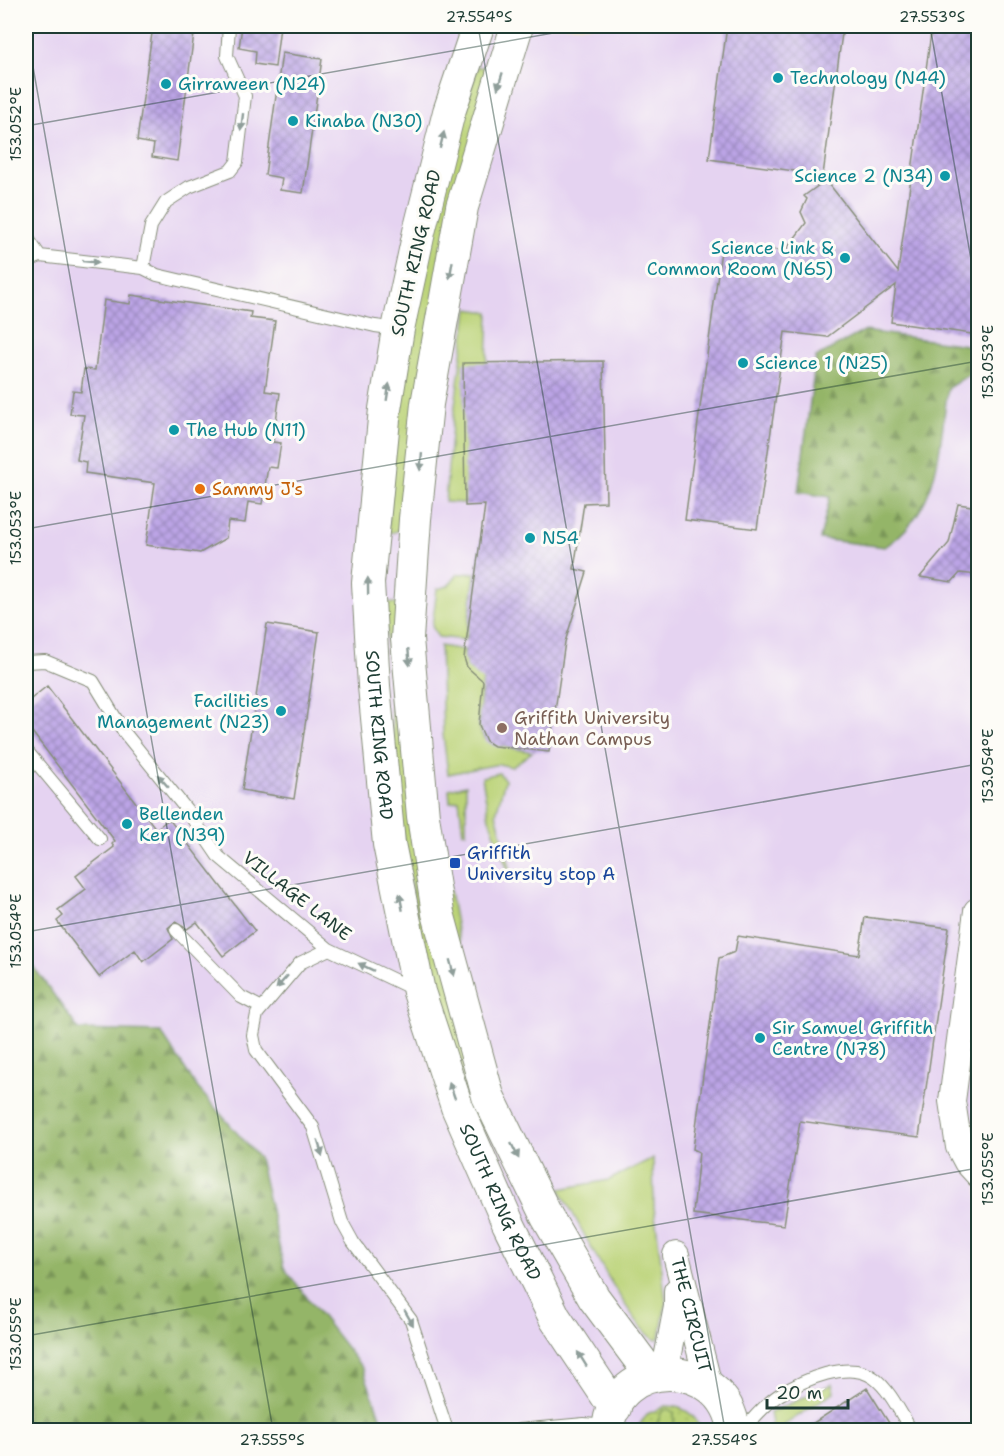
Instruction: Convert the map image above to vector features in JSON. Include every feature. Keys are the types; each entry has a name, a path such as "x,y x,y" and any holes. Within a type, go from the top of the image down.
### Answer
{"street":[{"name":"SOUTH RING ROAD","path":"478,26 449,112 398,329 385,409 368,583 374,686 389,844 419,992 458,1107 508,1224 610,1422"},
{"name":"SOUTH RING ROAD","path":"517,26 462,207 427,404 414,519 407,639 423,816 438,913 488,1096 547,1217 594,1298 658,1375"},
{"path":"977,910 952,1101 959,1147 967,1162 978,1174"},
{"name":"THE CIRCUIT","path":"658,1375 677,1307 676,1256 709,1386"},
{"path":"610,1422 624,1394 637,1383 658,1375 680,1374 709,1386 723,1400 732,1419 734,1431"}],"lane":[{"path":"142,268 150,226 166,202 189,188 230,171 237,162 245,96 226,56 229,26"},
{"path":"26,236 40,256"},
{"path":"26,262 40,256 142,268 157,275 375,326 398,329"},
{"name":"VILLAGE LANE","path":"26,662 45,661 93,681 124,732 186,809 218,856 329,949 419,992"},
{"path":"26,750 100,839"},
{"path":"176,930 241,997 262,1008"},
{"path":"329,949 300,963 257,1014 253,1035 256,1050 313,1127 342,1222 353,1242 411,1320 447,1431"},
{"path":"743,1431 778,1396 804,1383 852,1369 864,1372 882,1385 911,1431"},
{"path":"519,1431 610,1422"}],"shaded area":[{"name":"Griffith University Nathan Campus","path":"26,26 978,26 978,1430 26,1430"}],"green space":[{"path":"477,66 488,69 402,529 392,533 388,530 397,416 421,268"},
{"path":"468,309 489,312 487,363 465,503 445,502 451,435"},
{"path":"864,331 973,346 971,373 948,388 939,455 927,496 904,531 885,547 820,539 830,497 798,492 816,357"},
{"path":"475,573 466,640 438,637 432,626 437,589 448,586 458,574"},
{"path":"385,603 401,603 401,624 492,1121 477,1128 420,943 396,793"},
{"path":"440,646 464,650 467,667 483,679 479,714 481,734 487,740 497,744 532,752 512,767 499,764 448,774 443,734"},
{"path":"499,773 505,780 496,813 513,879 511,879 489,818 482,777"},
{"path":"466,785 466,832 463,832 459,800 450,802 449,789"},
{"path":"26,956 79,1030 161,1032 197,1087 259,1158 284,1268 363,1369 385,1430 26,1430"},
{"path":"653,1158 654,1207 666,1302 660,1337 657,1340 647,1333 634,1318 620,1297 560,1189 609,1180"},
{"path":"832,1384 834,1392 783,1426 785,1430 767,1430 772,1423 770,1413"},
{"path":"666,1406 688,1412 696,1420 701,1430 674,1430 662,1411 655,1430 636,1430 647,1414"},
{"path":"668,1409 674,1413 674,1430 655,1430 662,1411"}],"building":[{"name":"Girraween (N24)","path":"153,26 195,26 177,161 152,157 154,144 137,141"},
{"path":"242,26 280,26 275,67 255,64 256,51 239,48"},
{"name":"Technology (N44)","path":"727,26 843,26 823,175 709,159"},
{"path":"932,26 978,26 978,335 891,322 896,285 827,337 785,332 757,529 685,520 722,243 785,251 806,223 801,212 807,199 804,196 826,180 898,272"},
{"name":"Kinaba (N30)","path":"282,53 322,59 303,193 280,190 282,178 265,175"},
{"name":"The Hub (N11)","path":"131,295 251,312 250,318 275,321 265,391 280,393 273,442 281,443 277,468 268,467 262,504 248,502 245,523 228,521 226,538 200,553 146,545 155,483 85,473 86,462 77,460 84,415 70,414 73,391 81,392 84,369 95,370 104,300 130,304"},
{"name":"N54","path":"603,361 606,502 584,503 574,569 587,572 565,642 549,752 494,746 486,741 479,725 483,681 467,667 464,658 485,505 465,506 463,363"},
{"path":"958,504 978,507 978,575 960,573 952,582 920,577 949,543"},
{"name":"Facilities Management (N23)","path":"267,624 319,632 294,799 242,790"},
{"path":"47,686 156,829 169,819 255,931 223,956 197,922 187,929 175,922 168,928 173,939 143,962 135,950 99,977 57,921 63,916 58,910 86,889 76,876 114,847 112,844 115,841 26,724 26,703"},
{"path":"865,917 949,928 919,1137 800,1121 784,1225 693,1214 699,1152 693,1149 719,958 735,952 738,936 859,955"},
{"path":"867,1388 894,1431 801,1431"}],"place":[{"name":"Technology (N44)","path":"778,78"},
{"name":"Girraween (N24)","path":"166,84"},
{"name":"Kinaba (N30)","path":"293,121"},
{"name":"Science 2 (N34)","path":"945,176"},
{"name":"Science Link & Common Room (N65)","path":"845,258"},
{"name":"Science 1 (N25)","path":"743,363"},
{"name":"The Hub (N11)","path":"174,430"},
{"name":"Sammy J's","path":"200,489"},
{"name":"N54","path":"530,538"},
{"name":"Facilities Management (N23)","path":"281,711"},
{"name":"Griffith University Nathan Campus","path":"502,728"},
{"name":"Bellenden Ker (N39)","path":"127,824"},
{"name":"Griffith University stop A","path":"455,863"},
{"name":"Sir Samuel Griffith Centre (N78)","path":"760,1038"}]}
